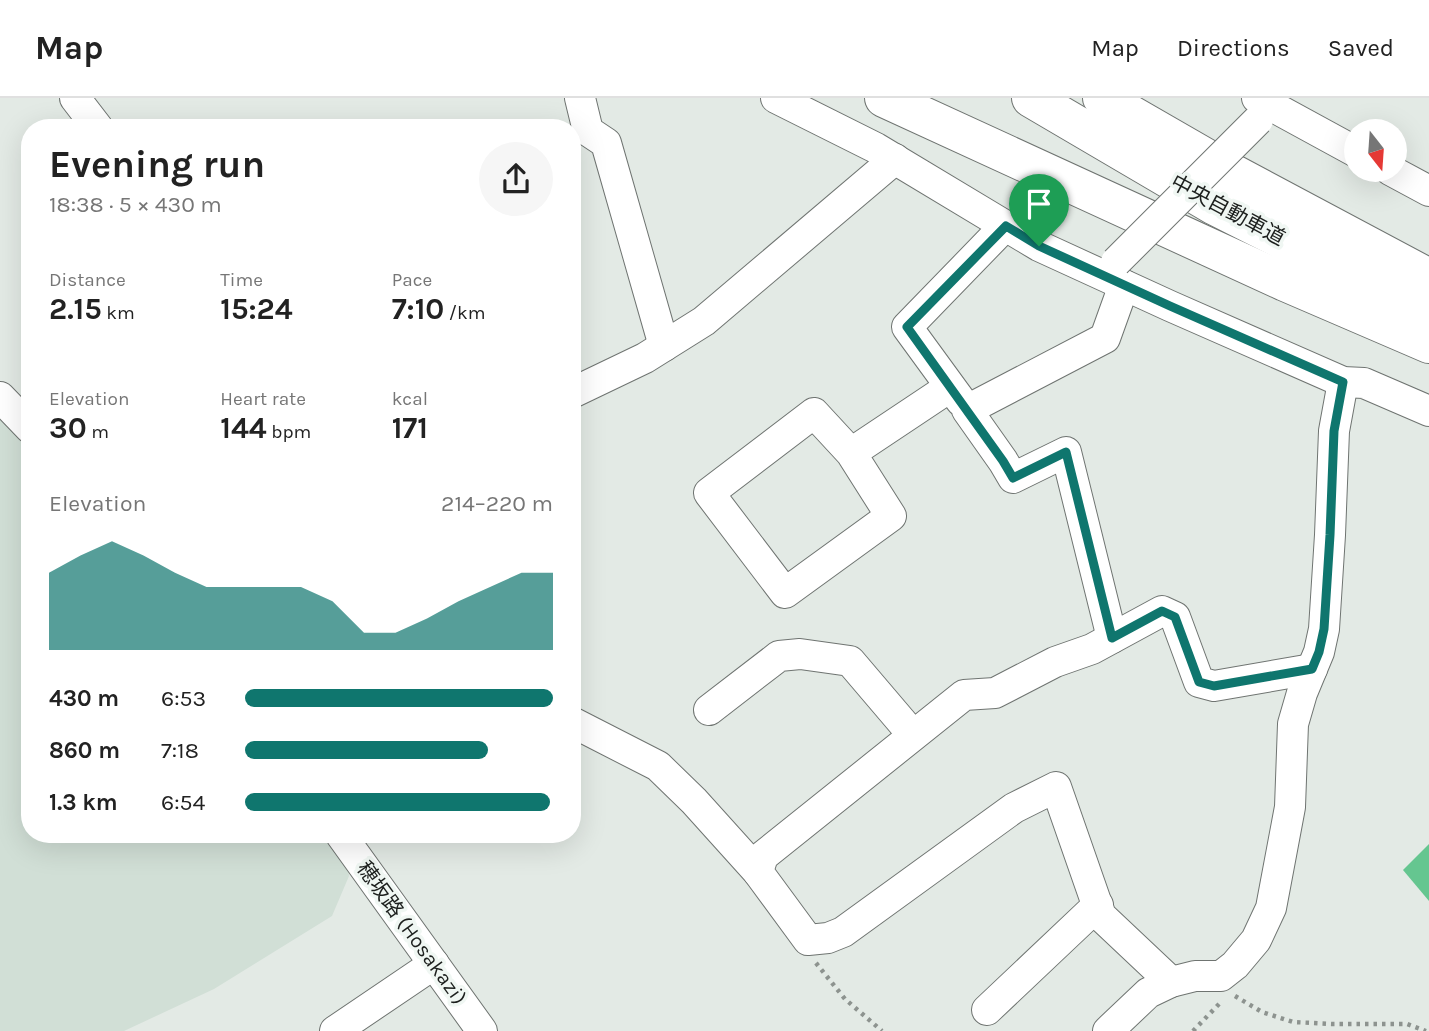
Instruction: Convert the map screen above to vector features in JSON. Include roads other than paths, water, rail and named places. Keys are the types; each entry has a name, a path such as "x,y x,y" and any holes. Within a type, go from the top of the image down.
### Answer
{"highway":[{"path":"884,98 1284,282 1429,344"},
{"name":"中央自動車道","path":"1031,98 1215,206 1429,314"},
{"name":"中央自動車道","path":"1102,98 1234,174 1420,273"},
{"path":"1146,98 1420,273"}],"street":[{"path":"75,98 91,119"},
{"path":"580,98 588,131 606,143 664,346"},
{"path":"776,98 876,148 1039,246 1114,274 1343,382 1364,383 1429,411"},
{"path":"851,453 959,398 1105,338 1114,274 1265,104 1344,146"},
{"path":"581,389 645,358 704,321 895,159"},
{"path":"1407,179 1429,191"},
{"path":"1006,226 907,327 1013,478 1066,452 1112,638"},
{"path":"1108,1031 1147,993 1171,982 1195,976 1220,976 1236,965 1256,940 1271,908 1290,807 1293,724 1319,652 1324,629 1334,431 1343,382"},
{"path":"0,397 21,419"},
{"path":"814,413 851,453 891,516 785,593 709,493 814,413"},
{"path":"758,872 763,856 964,695 995,692 1055,662 1092,649 1162,611 1175,617 1199,682 1214,686 1312,669"},
{"path":"709,710 779,656 800,654 850,661 913,735"},
{"path":"581,727 658,766 694,801 758,872 808,940 828,938 843,932 1014,808 1056,787 1101,916 1171,982"},
{"name":"穂坂路 (Hosakazi)","path":"347,843 482,1031"},
{"path":"988,1010 1098,905"},
{"path":"335,1031 434,964"}]}
